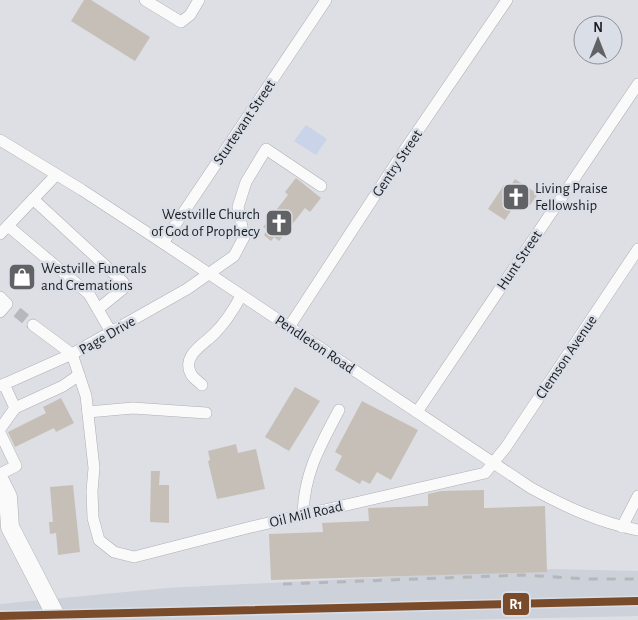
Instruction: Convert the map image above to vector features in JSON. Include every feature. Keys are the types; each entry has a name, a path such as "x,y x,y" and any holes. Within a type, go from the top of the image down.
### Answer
{"highway":[{"path":"0,481 8,497 5,522 58,620"}],"street":[{"path":"145,0 181,22 190,15 199,0"},
{"name":"Sturtevant Street","path":"163,243 326,0"},
{"name":"Gentry Street","path":"289,326 404,151 507,0"},
{"name":"Hunt Street","path":"417,412 638,84"},
{"name":"Pendleton Road","path":"0,140 163,243 531,488 583,515 638,530"},
{"name":"Page Drive","path":"2,385 72,354 112,332 187,289 234,256 244,237 238,206 246,182 266,149 321,186"},
{"path":"56,175 4,230 89,294 112,332"},
{"path":"33,199 123,282 124,288 98,309"},
{"name":"Clemson Avenue","path":"494,463 634,263 638,249"},
{"path":"202,385 190,373 189,364 191,356 226,321 241,296"},
{"path":"2,304 17,312"},
{"path":"34,325 72,354 86,396 88,412 133,408 206,413"},
{"path":"0,474 16,466 0,431 15,408 63,386 79,375"},
{"path":"2,385 15,408"},
{"path":"303,515 304,495 309,472 339,410"},
{"name":"Oil Mill Road","path":"88,412 94,468 92,491 93,518 100,540 114,552 134,556 485,473 494,463"},
{"path":"622,527 638,496"}],"shaded area":[{"path":"306,125 327,139 316,155 294,141"},
{"path":"550,569 638,571 638,616 453,620 0,620 0,604 167,588"}],"building":[{"path":"84,0 91,0 150,37 135,61 71,21"},
{"path":"296,178 321,198 310,212 305,208 279,241 274,237 271,241 264,235 267,230 263,227 288,195 285,192"},
{"name":"Living Praise Fellowship","path":"515,179 538,194 530,205 523,200 521,204 517,201 505,220 488,209 504,185 509,188"},
{"path":"295,387 320,401 289,451 265,437"},
{"path":"61,398 74,423 56,432 54,428 15,447 8,432 46,413 43,407"},
{"path":"362,401 418,430 391,480 377,472 370,484 362,480 360,484 335,470 342,456 335,452"},
{"path":"236,444 238,453 256,449 265,489 217,499 208,461 210,460 208,451"},
{"path":"151,471 160,471 159,485 169,485 169,523 150,522"},
{"path":"73,485 80,552 58,555 56,533 50,534 49,522 53,522 50,487"},
{"path":"484,490 484,508 545,506 547,572 271,580 269,534 323,532 322,523 369,521 368,508 428,506 428,494 441,491"}],"tunnel":[{"path":"17,312 33,325"}],"railway":[{"path":"283,584 523,575 588,579 638,579"}],"transit line":[{"name":"R1","path":"0,616 638,601"}],"place":[{"name":"Living Praise Fellowship","path":"516,197"},
{"name":"Westville Church of God of Prophecy","path":"279,223"},
{"name":"Westville Funerals and Cremations","path":"22,277"}]}
